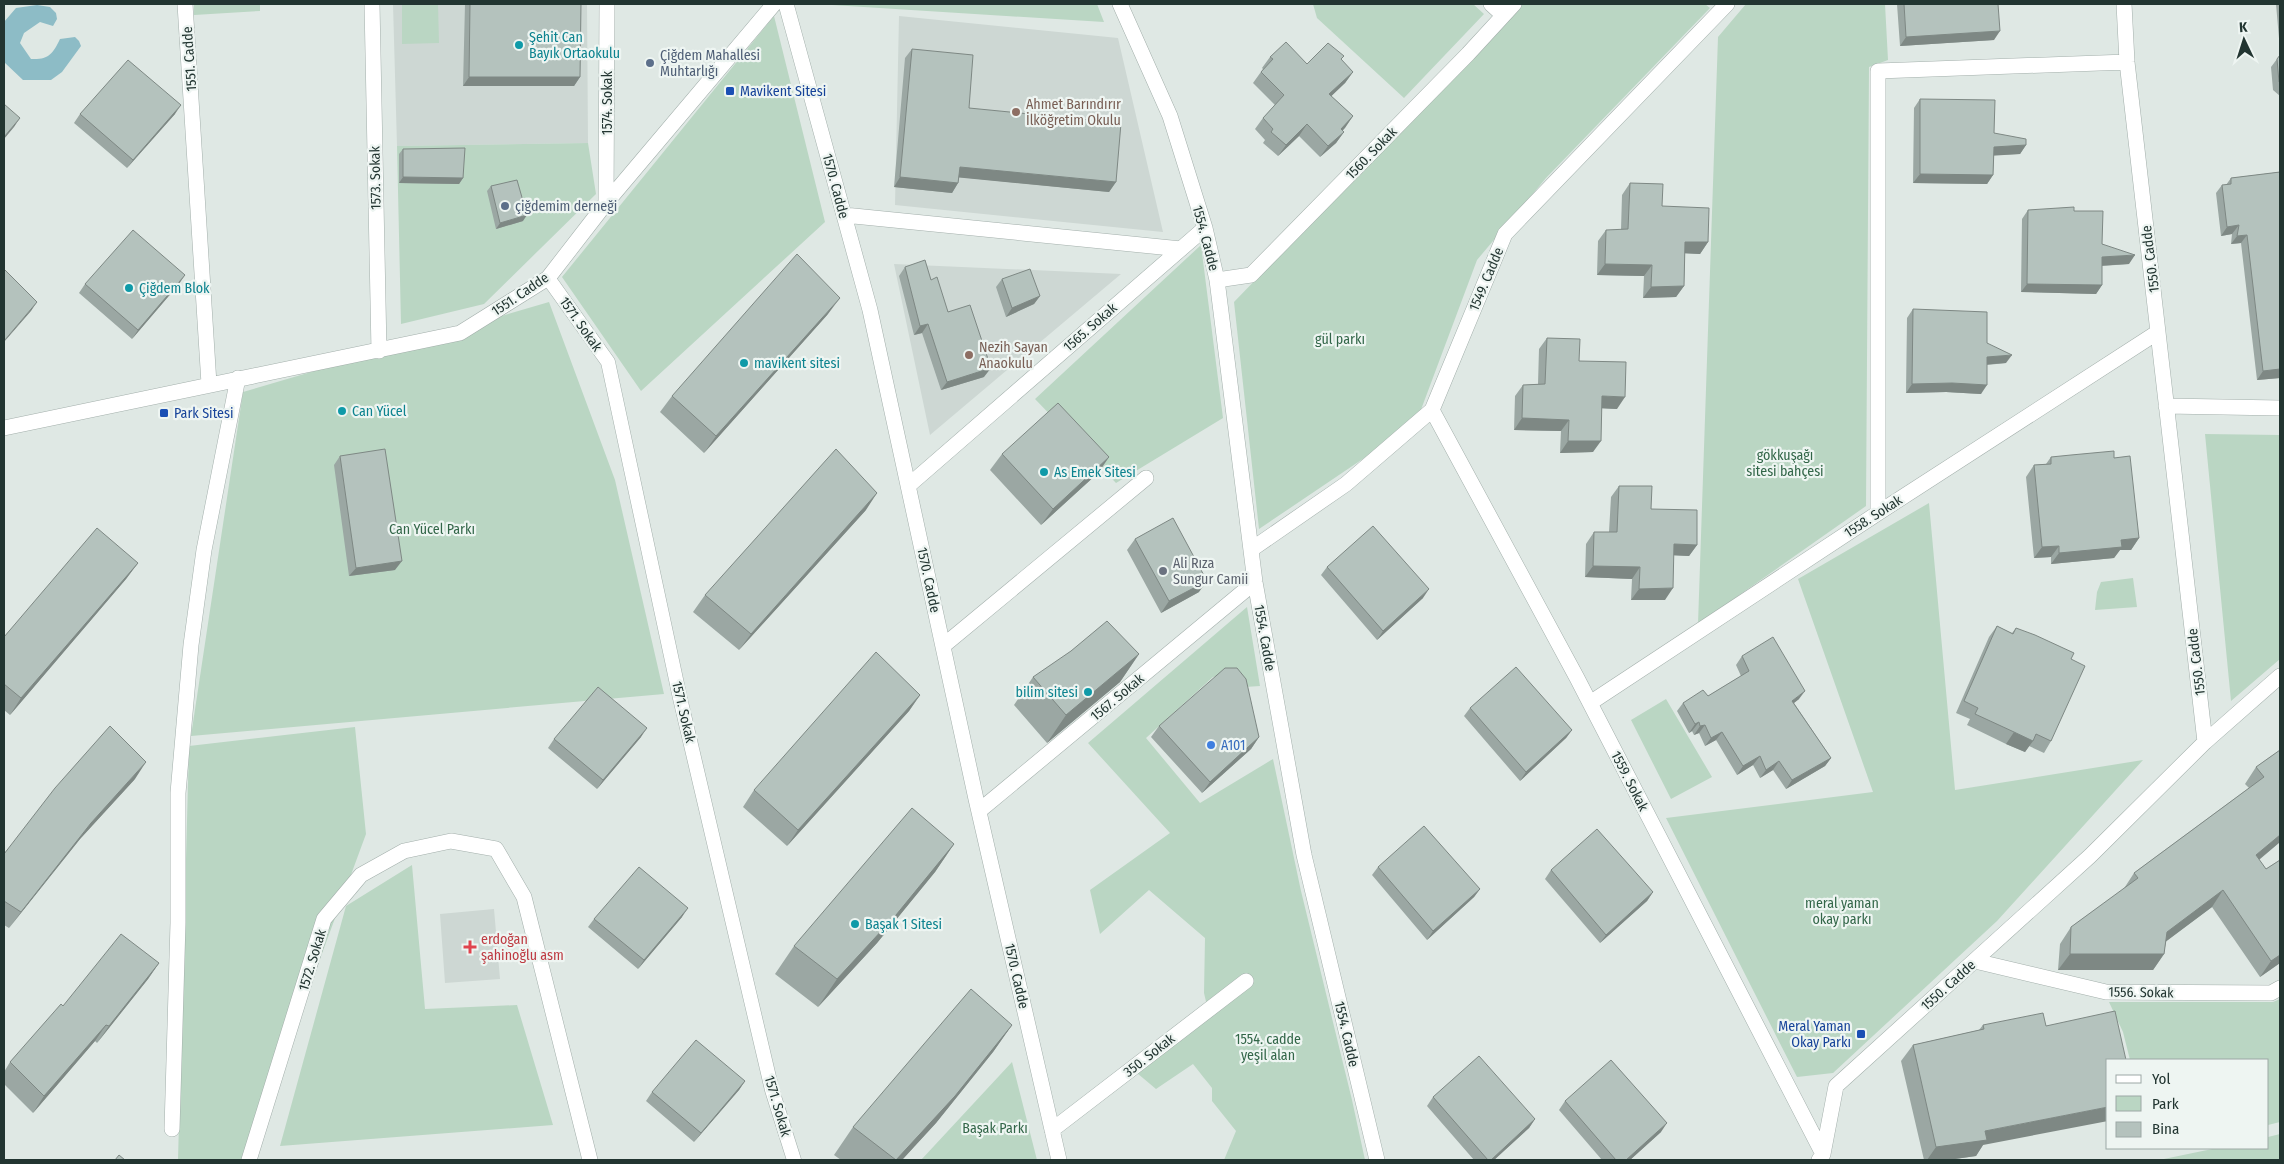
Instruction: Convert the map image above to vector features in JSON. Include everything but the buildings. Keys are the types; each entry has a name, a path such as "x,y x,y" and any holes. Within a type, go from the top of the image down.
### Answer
{"street":[{"name":"1551. Cadde","path":"186,4 209,384"},
{"name":"1573. Sokak","path":"372,4 378,351"},
{"name":"1574. Sokak","path":"606,203 607,4"},
{"name":"1551. Cadde","path":"4,428 460,333 548,278 606,203 774,4"},
{"name":"1570. Cadde","path":"786,4 870,310 979,811 1059,1160"},
{"name":"1554. Cadde","path":"1120,4 1170,116 1205,228 1217,280 1255,582 1304,855 1377,1160"},
{"path":"1491,4 1503,15"},
{"name":"1560. Sokak","path":"1217,280 1251,275 1514,4"},
{"name":"1550. Cadde","path":"1821,1157 1836,1086 2090,856 2205,742 2127,62 2124,4"},
{"name":"1549. Cadde","path":"1252,549 1346,484 1432,410 1505,234 1724,5"},
{"path":"1878,513 1878,71 2127,62"},
{"path":"844,215 1180,249"},
{"name":"1565. Sokak","path":"908,486 1205,228"},
{"name":"1571. Sokak","path":"548,278 608,362 680,698 772,1090 794,1160"},
{"name":"1558. Sokak","path":"1590,703 1878,513 2158,332"},
{"path":"172,1129 178,924 178,794 191,645 204,550 238,378"},
{"path":"2166,406 2280,408"},
{"name":"1559. Sokak","path":"1432,410 1590,703 1821,1157"},
{"path":"943,646 1146,478"},
{"name":"1567. Sokak","path":"979,811 1255,582"},
{"path":"2205,742 2280,676"},
{"name":"1572. Sokak","path":"249,1160 324,919 361,875 404,851 451,841 496,849 524,897 590,1160"},
{"name":"1556. Sokak","path":"1975,960 2106,992 2271,994 2280,988"},
{"name":"350. Sokak","path":"1052,1130 1246,981"}],"shaded area":[{"path":"393,4 587,4 588,143 397,146"},
{"name":"Ahmet Barındırır İlköğretim Okulu","path":"899,16 1118,38 1163,232 895,205"},
{"name":"Nezih Sayan Anaokulu","path":"894,264 1121,274 930,435"},
{"name":"erdoğan şahinoğlu asm","path":"494,909 500,979 445,983 440,914"}],"green space":[{"path":"194,4 260,4 260,11 194,15"},
{"path":"402,4 438,4 439,43 402,44"},
{"path":"1097,4 1104,22 832,5"},
{"path":"1313,4 1473,4 1484,14 1404,98 1317,18"},
{"name":"gül parkı","path":"1522,4 1705,4 1710,8 1546,178 1477,260 1416,423 1259,529 1234,302"},
{"name":"gökkuşağı sitesi bahçesi","path":"1746,4 1885,4 1888,60 1869,67 1866,506 1698,624 1718,37"},
{"path":"774,16 825,222 641,391 562,277"},
{"path":"588,143 596,194 484,304 401,324 397,146"},
{"path":"1201,245 1223,418 1116,483 1035,399"},
{"name":"Can Yücel Parkı","path":"549,302 615,480 664,694 191,736 243,392"},
{"path":"2205,434 2280,435 2280,659 2231,701"},
{"name":"meral yaman okay parkı","path":"1929,503 1955,790 2143,760 1997,921 1833,1073 1797,1077 1666,818 1873,792 1798,579"},
{"path":"2133,578 2137,607 2095,610 2097,592 2101,582"},
{"name":"1554. cadde yeşil alan","path":"1247,607 1260,686 1245,687 1238,672 1213,677 1146,738 1200,803 1273,759 1301,891 1365,1160 1224,1160 1236,1131 1212,1101 1212,1088 1193,1064 1156,1089 1131,1068 1208,1010 1204,993 1205,938 1149,890 1100,934 1090,890 1170,833 1088,743"},
{"path":"1666,699 1712,777 1671,799 1631,720"},
{"path":"355,727 366,834 246,1160 178,1160 189,746"},
{"path":"412,865 425,1009 517,1005 553,1125 280,1146 346,906"},
{"path":"2280,999 2280,1122 2269,1125 2269,1059 2130,1059 2123,1032 2109,1002 2273,1002"},
{"name":"Başak Parkı","path":"1012,1062 1037,1160 921,1160"},
{"path":"2280,1134 2280,1160 2159,1160 2212,1149 2269,1149 2269,1137"}],"water":[{"path":"37,5 50,7 56,13 57,19 53,26 40,22 24,33 20,43 31,59 49,55 55,49 60,39 75,37 81,46 62,72 51,80 23,80 4,62 4,22 16,8"}],"place":[{"name":"Şehit Can Bayık Ortaokulu","path":"519,45"},
{"name":"Çiğdem Mahallesi Muhtarlığı","path":"650,63"},
{"name":"Mavikent Sitesi","path":"730,91"},
{"name":"Ahmet Barındırır İlköğretim Okulu","path":"1016,112"},
{"name":"çiğdemim derneği","path":"505,206"},
{"name":"Çiğdem Blok","path":"129,288"},
{"name":"Nezih Sayan Anaokulu","path":"969,355"},
{"name":"mavikent sitesi","path":"744,363"},
{"name":"Can Yücel","path":"342,411"},
{"name":"Park Sitesi","path":"164,413"},
{"name":"As Emek Sitesi","path":"1044,472"},
{"name":"Ali Rıza Sungur Camii","path":"1163,571"},
{"name":"bilim sitesi","path":"1088,692"},
{"name":"A101","path":"1211,745"},
{"name":"Başak 1 Sitesi","path":"855,924"},
{"name":"erdoğan şahinoğlu asm","path":"470,947"},
{"name":"Meral Yaman Okay Parkı","path":"1861,1034"}]}
